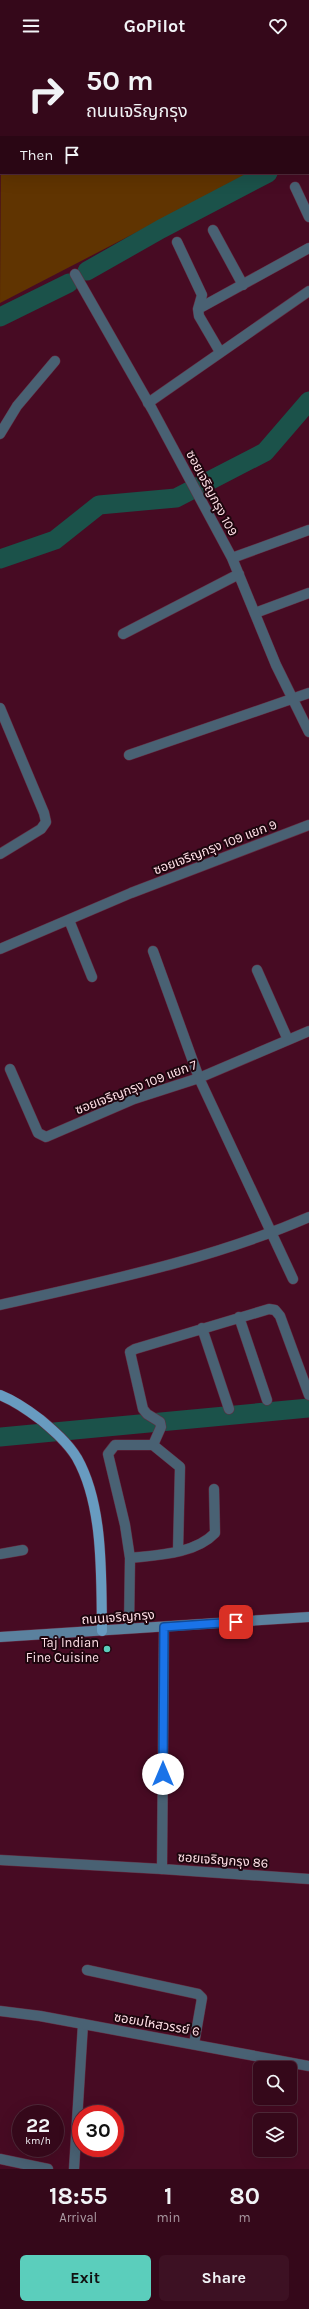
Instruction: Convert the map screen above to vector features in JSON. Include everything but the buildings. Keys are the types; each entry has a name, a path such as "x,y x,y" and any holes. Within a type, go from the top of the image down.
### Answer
{"main road":[{"path":"0,1395 27,1409 46,1425 76,1457 89,1484 95,1510 101,1586 102,1631"}],"street":[{"path":"295,187 309,217"},
{"path":"213,230 242,285"},
{"path":"177,242 200,287 202,295 198,310 199,316 220,352"},
{"path":"198,310 309,248"},
{"name":"ซอยเจริญกรุง 109","path":"74,274 148,403 232,558 276,665 309,732"},
{"path":"148,403 309,290"},
{"path":"0,434 17,406 55,361"},
{"path":"232,558 309,530"},
{"path":"123,634 239,574"},
{"path":"255,613 309,593"},
{"path":"129,755 309,692"},
{"path":"0,708 44,813 46,822 40,830 0,854"},
{"name":"ซอยเจริญกรุง 109 แยก 9","path":"0,949 131,893 309,825"},
{"path":"69,920 92,977"},
{"path":"153,951 199,1078 293,1279"},
{"path":"257,970 288,1040"},
{"name":"ซอยเจริญกรุง 109 แยก 7","path":"10,1069 38,1133 46,1137 134,1099 176,1083 199,1078 309,1031"},
{"path":"0,1305 157,1269 271,1234 309,1217"},
{"path":"153,1445 161,1428 160,1422 147,1414 143,1409 130,1352 135,1349 269,1308 275,1310 280,1316 309,1395"},
{"path":"239,1317 268,1400"},
{"path":"202,1328 229,1409"},
{"path":"129,1628 130,1558 125,1525 108,1454 114,1445 153,1445 180,1467 178,1550"},
{"path":"130,1558 198,1546 207,1541 215,1533 214,1489"},
{"path":"0,1554 23,1550"},
{"name":"ถนนเจริญกรุง","path":"0,1637 309,1617"},
{"name":"ซอยเจริญกรุง 86","path":"164,1627 162,1869 309,1879"},
{"path":"0,1860 162,1869"},
{"path":"87,1970 198,1994 202,1998 194,2044"},
{"name":"ซอยมไหสวรรย์ 6","path":"0,2011 83,2024 309,2066"},
{"path":"74,2169 83,2024"},
{"path":"0,2159 48,2169"}],"shaded area":[{"path":"1,174 249,174 0,303"}],"waterway":[{"path":"87,271 161,229 266,174"},
{"path":"0,317 69,283"},
{"path":"0,559 55,540 99,505 176,498 265,452 309,401"},
{"path":"0,1437 309,1408"}],"place":[{"name":"Taj Indian Fine Cuisine","path":"107,1649"}],"route":[{"path":"163,1774 164,1627 236,1622"}]}
